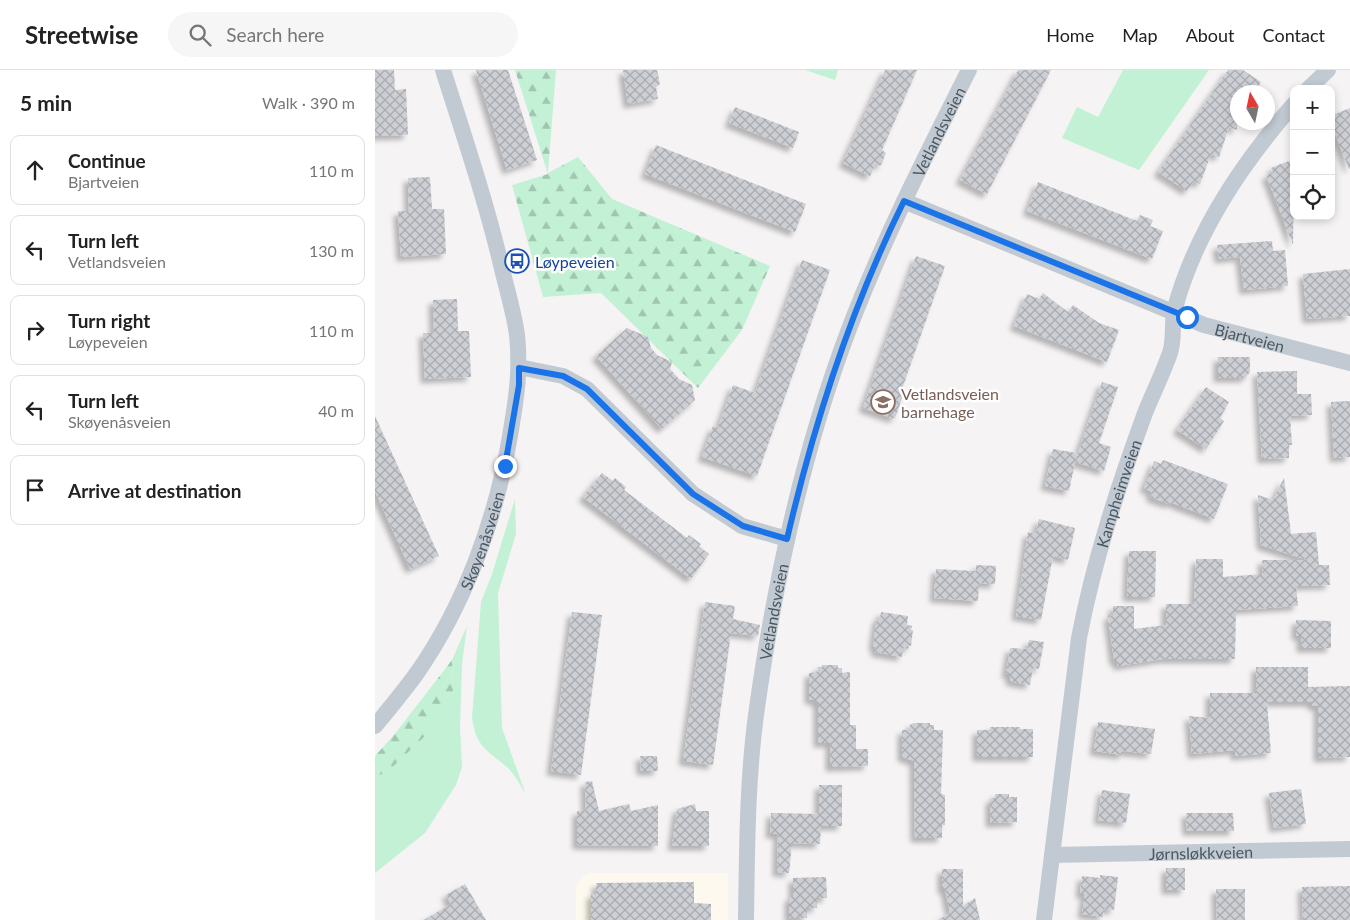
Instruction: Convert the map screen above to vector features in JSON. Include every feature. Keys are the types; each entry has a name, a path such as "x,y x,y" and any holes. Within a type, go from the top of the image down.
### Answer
{"street":[{"name":"Skøyenåsveien","path":"375,726 418,672 438,639 473,568 505,466 519,385 517,333 493,229 443,70"},
{"name":"Vetlandsveien","path":"746,920 749,815 756,716 787,539 811,444 848,331 889,232 969,70"},
{"path":"1312,85 1328,70"},
{"name":"Kampheimveien","path":"1044,920 1085,603 1121,481 1170,353 1174,336 1174,311 1205,230 1221,202 1268,133 1290,108"},
{"name":"Bjartveien","path":"904,201 1204,325 1350,363"},
{"path":"519,368 563,376 587,389 693,494 737,524 761,533 787,539"},
{"name":"Jørnsløkkveien","path":"1052,855 1350,849"}],"shaded area":[{"path":"588,873 728,873 728,920 576,920 576,887 582,877"}],"green space":[{"path":"515,70 556,70 548,173 578,157 612,199 770,266 742,330 698,388 601,293 543,297 512,185 548,174"},
{"path":"805,70 838,70 835,80"},
{"path":"1123,70 1209,70 1139,170 1062,138 1077,107 1098,117"},
{"path":"515,499 516,534 498,593 502,728 526,795 511,771 488,752 480,742 476,736 472,718 481,602 492,574"},
{"path":"467,626 462,664 460,727 462,767 456,785 425,833 375,873 375,776 386,773 453,696 452,660"},
{"path":"452,660 453,696 423,738 386,773 375,776 375,756 394,735"}],"building":[{"path":"375,70 394,70 395,90 406,89 408,135 375,136"},
{"path":"476,70 508,70 537,160 507,170"},
{"path":"623,70 657,70 660,84 656,87 658,99 628,104"},
{"path":"885,70 917,70 882,150 886,153 881,165 875,165 870,176 843,163"},
{"path":"1018,70 1051,70 987,194 960,180"},
{"path":"1228,70 1243,70 1261,82 1259,85 1230,85 1230,127 1219,157 1211,154 1200,184 1194,181 1187,191 1158,172"},
{"path":"735,107 799,132 793,148 729,123"},
{"path":"1350,108 1350,169 1335,134 1335,114"},
{"path":"656,145 806,204 795,232 645,174"},
{"path":"1289,161 1290,163 1290,220 1293,220 1293,245 1266,175 1273,173 1271,168"},
{"path":"430,177 432,209 444,209 446,254 401,257 398,211 409,211 408,178"},
{"path":"1038,182 1137,221 1140,215 1153,220 1150,226 1163,231 1152,259 1027,211"},
{"path":"1272,241 1273,251 1285,250 1288,286 1244,290 1240,257 1219,259 1217,245"},
{"path":"916,256 945,266 901,392 904,393 895,418 892,418 863,408"},
{"path":"802,260 830,270 757,476 702,457 713,426 718,428 733,385 755,393"},
{"path":"1350,269 1350,316 1307,319 1303,274"},
{"path":"1043,293 1068,312 1073,305 1099,323 1119,330 1107,362 1014,326 1027,294 1039,299"},
{"path":"457,299 458,331 469,331 471,377 425,379 423,333 434,333 433,300"},
{"path":"627,328 648,337 651,348 657,355 672,362 670,369 679,379 692,385 695,400 662,429 596,356"},
{"path":"1218,357 1250,357 1250,372 1245,378 1218,378"},
{"path":"1297,371 1297,394 1311,394 1312,415 1290,416 1292,445 1289,445 1289,458 1262,459 1257,372"},
{"path":"1102,382 1118,387 1099,443 1111,447 1104,471 1075,462"},
{"path":"1206,387 1229,402 1220,418 1224,421 1206,449 1177,430"},
{"path":"1350,401 1350,457 1334,458 1331,402"},
{"path":"375,416 439,556 410,569 375,491"},
{"path":"1053,449 1077,453 1069,491 1045,486"},
{"path":"1163,460 1228,484 1214,519 1170,502 1169,504 1150,497 1152,492 1144,488 1154,461 1161,464"},
{"path":"602,473 613,481 615,478 626,487 624,490 687,538 689,535 701,544 699,546 709,554 691,579 583,497"},
{"path":"1284,478 1291,534 1316,532 1319,565 1329,565 1330,585 1296,586 1298,606 1236,610 1235,659 1163,659 1118,666 1117,661 1114,661 1108,615 1113,616 1113,606 1134,606 1134,629 1166,625 1166,604 1194,604 1196,559 1223,559 1223,577 1263,574 1262,560 1307,560 1261,545 1258,495 1273,500"},
{"path":"1039,519 1075,528 1068,560 1053,556 1041,620 1016,616 1028,532 1035,534"},
{"path":"1129,551 1156,551 1155,597 1127,597"},
{"path":"976,565 996,566 995,584 979,583 978,601 934,598 936,569 976,571"},
{"path":"705,602 735,606 733,619 760,625 758,636 731,633 713,765 683,761"},
{"path":"572,612 602,615 581,775 551,771"},
{"path":"881,612 908,616 907,625 912,626 911,630 913,630 911,646 909,645 908,649 903,648 902,657 875,652 876,647 873,646 877,618 880,618"},
{"path":"1296,620 1331,621 1331,648 1301,648 1301,636 1296,636"},
{"path":"1029,640 1044,642 1039,669 1033,668 1030,685 1013,682 1010,680 1010,674 1006,674 1010,648 1027,649"},
{"path":"822,665 838,665 838,668 842,668 842,673 850,672 850,725 856,725 856,749 868,749 868,766 830,767 830,743 818,743 818,703 816,703 816,700 809,700 809,673 818,672 818,667 822,667"},
{"path":"1256,667 1308,667 1308,687 1350,686 1350,757 1318,758 1318,706 1312,706 1312,702 1267,702 1271,753 1235,756 1235,750 1192,754 1189,716 1210,718 1210,693 1256,693"},
{"path":"1098,722 1155,729 1151,754 1123,751 1123,755 1094,751"},
{"path":"914,723 930,723 930,725 934,725 934,730 943,730 941,794 945,795 945,825 942,825 942,838 915,838 914,761 902,757 902,730 910,730 910,725"},
{"path":"990,727 1033,729 1033,757 977,757 977,730 990,730"},
{"path":"640,756 657,756 658,771 641,771"},
{"path":"592,781 599,811 629,804 631,811 658,805 658,846 577,845 577,811 586,811 585,782"},
{"path":"819,785 842,785 842,826 821,826 820,844 792,843 789,873 777,872 778,834 770,834 771,813 819,814"},
{"path":"1301,789 1306,824 1274,828 1269,793"},
{"path":"1102,790 1130,794 1126,823 1098,820"},
{"path":"995,794 1009,794 1009,797 1017,797 1017,822 990,823 990,799 995,798"},
{"path":"695,804 696,811 709,811 709,846 672,846 677,809"},
{"path":"1186,813 1233,813 1234,831 1187,831"},
{"path":"1166,868 1185,868 1185,890 1166,890"},
{"path":"942,869 963,869 963,906 975,898 980,920 938,920 950,913 945,889 942,889"},
{"path":"1100,875 1118,877 1114,910 1104,909 1103,917 1082,914 1085,894 1080,894 1082,876 1100,878"},
{"path":"826,877 827,898 817,898 817,908 807,908 807,918 789,918 789,897 793,897 793,878"},
{"path":"694,882 694,903 711,904 711,920 591,920 591,894 596,894 596,883"},
{"path":"465,884 486,920 424,920 451,904 446,895"},
{"path":"1350,886 1350,920 1303,920 1302,887"},
{"path":"1216,889 1245,889 1245,920 1217,920"}],"place":[{"name":"Løypeveien","path":"517,261"},
{"name":"Vetlandsveien barnehage","path":"883,402"}],"route":[{"path":"505,466 519,385 519,368 563,376 594,394 693,494 732,521 761,533 787,539 811,444 848,331 889,232 904,201 1187,317"}]}
